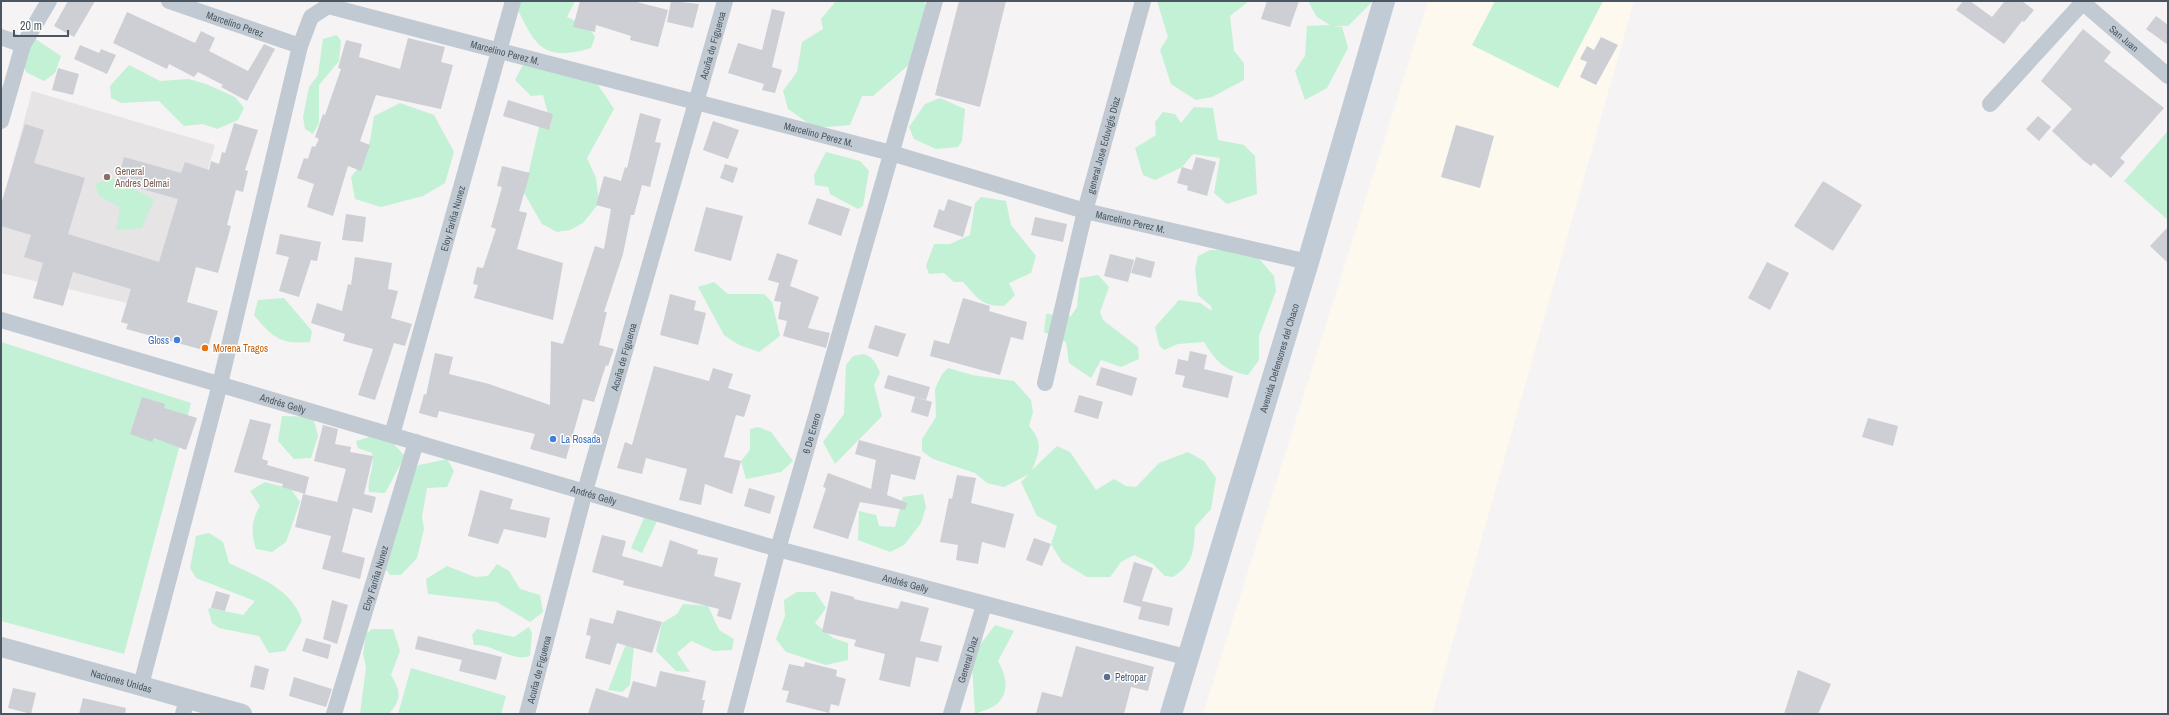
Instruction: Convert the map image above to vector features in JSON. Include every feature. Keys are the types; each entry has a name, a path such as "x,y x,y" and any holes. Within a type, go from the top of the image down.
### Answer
{"main road":[{"name":"Avenida Defensores del Chaco","path":"1171,714 1308,262 1384,1"}],"street":[{"path":"1,121 23,45 49,1"},
{"name":"Marcelino Perez","path":"169,1 300,46"},
{"name":"Eloy Fariña Nunez","path":"392,435 513,1"},
{"name":"Acuña de Figueroa","path":"527,714 585,492 725,1"},
{"name":"6 De Enero","path":"735,714 778,549 935,1"},
{"name":"general Jose Eduvigis Diaz","path":"1045,383 1085,211 1143,1"},
{"path":"1990,104 2082,2"},
{"name":"San Juan","path":"2082,2 2168,76"},
{"name":"Marcelino Perez M.","path":"300,46 311,17 328,6 697,101 891,153 1085,211 1308,262"},
{"path":"1,38 23,45"},
{"path":"141,685 220,384 300,46"},
{"name":"Andrés Gelly","path":"1,320 778,549 984,605 1189,658"},
{"name":"Eloy Fariña Nunez","path":"334,714 416,442"},
{"name":"General Diaz","path":"950,714 984,605"},
{"name":"Naciones Unidas","path":"1,647 141,685 185,707 242,714"}],"shaded area":[{"path":"1428,1 1634,1 1432,714 1203,714"},
{"name":"General Andres Delmai","path":"32,91 215,145 165,312 1,273 1,209"}],"green space":[{"path":"516,1 575,1 567,17 589,27 595,37 591,48 561,53 550,51 542,47 528,30 515,4"},
{"path":"836,1 924,1 926,6 921,54 873,96 862,96 850,125 815,128 788,109 783,91 797,72 802,42 823,29 821,19"},
{"path":"1157,1 1249,1 1230,16 1234,51 1244,63 1244,80 1212,97 1196,100 1171,84 1160,50 1168,37"},
{"path":"1308,1 1371,1 1371,3 1348,26 1334,26 1342,27 1348,48 1327,88 1305,100 1295,71 1305,56 1307,26 1330,25 1317,17"},
{"path":"1495,1 1603,1 1558,88 1472,45"},
{"path":"337,35 341,41 339,61 319,85 319,123 313,134 305,129 303,117 309,87 318,75 323,39"},
{"path":"34,38 61,56 55,73 44,81 26,72 21,57"},
{"path":"524,63 569,67 598,85 614,109 587,158 596,178 599,203 583,223 570,230 557,232 542,224 524,193 539,127 551,125 543,95 531,96 515,80"},
{"path":"129,65 160,81 189,79 206,84 235,97 244,108 238,120 217,129 203,124 184,126 159,101 121,103 111,98 110,86"},
{"path":"940,98 965,109 962,141 958,147 936,149 914,139 909,127 925,104"},
{"path":"400,103 434,115 454,152 445,183 423,196 381,207 355,199 351,177 362,162 368,148 374,116"},
{"path":"1194,107 1213,108 1218,140 1244,145 1255,156 1257,194 1227,204 1214,193 1220,158 1193,154 1182,167 1155,180 1143,175 1135,148 1156,135 1155,122 1163,112 1175,114 1181,123"},
{"path":"2168,131 2168,220 2124,181"},
{"path":"826,152 860,161 869,171 863,206 858,209 830,194 828,187 815,185 814,175"},
{"path":"111,178 154,199 142,228 116,230 120,207 99,196 95,184"},
{"path":"981,197 1006,201 1011,225 1036,256 1031,273 1009,283 1015,295 1004,306 996,306 985,303 976,297 963,282 954,282 944,273 929,274 926,266 934,244 950,244 970,235 975,203"},
{"path":"1240,249 1256,255 1274,276 1276,291 1259,336 1259,360 1248,375 1227,368 1217,360 1204,342 1178,344 1164,350 1159,345 1155,327 1179,300 1200,303 1212,311 1211,306 1198,295 1195,269 1198,256 1210,250"},
{"path":"1098,275 1109,287 1100,312 1103,320 1138,347 1139,359 1121,367 1101,360 1091,378 1069,363 1066,342 1044,332 1046,314 1071,316 1077,307 1080,278"},
{"path":"714,282 728,294 764,294 772,302 780,336 759,352 739,345 724,335 698,287"},
{"path":"284,298 312,331 310,342 300,343 284,341 266,329 254,315 258,300"},
{"path":"1,342 191,403 124,654 1,621"},
{"path":"864,354 874,361 880,373 874,385 882,416 835,464 823,442 844,414 846,365 853,356"},
{"path":"948,368 972,375 1014,381 1031,400 1033,412 1029,426 1037,438 1039,448 1032,470 1057,446 1070,452 1096,490 1114,479 1126,486 1136,487 1159,463 1188,452 1204,461 1216,478 1211,509 1195,527 1192,555 1185,567 1173,577 1165,576 1153,564 1134,555 1121,562 1110,577 1087,577 1062,562 1051,544 1057,526 1037,516 1021,482 1029,474 1004,487 987,483 975,473 933,459 922,451 922,439 936,417 935,389 942,374"},
{"path":"282,416 313,417 318,436 311,458 294,459 278,441"},
{"path":"758,427 771,432 793,461 781,472 746,479 741,461 750,450 750,429"},
{"path":"383,433 405,456 385,493 369,492 369,482 373,464 372,453 358,448 356,441"},
{"path":"447,459 454,471 447,487 427,488 422,517 424,529 417,558 401,575 390,575 378,559 413,471 419,465"},
{"path":"265,482 291,489 300,502 286,542 272,552 256,549 253,538 253,522 260,506 250,491"},
{"path":"923,494 926,507 921,523 904,545 890,552 858,540 859,511 876,515 879,526 895,527 903,497"},
{"path":"652,517 657,521 642,553 631,548 644,518"},
{"path":"209,533 223,542 229,563 272,585 290,600 297,610 302,621 285,651 269,653 259,636 219,628 212,623 208,609 211,608 243,615 255,601 196,578 190,568 196,536"},
{"path":"497,564 509,571 520,589 540,595 543,612 530,622 497,602 428,594 426,579 447,566 475,577 488,576"},
{"path":"797,592 815,592 826,608 815,623 833,638 848,643 848,660 826,665 786,652 776,639 785,616 784,600"},
{"path":"683,604 708,606 719,630 734,639 732,650 714,651 691,641 677,653 690,672 676,671 656,651 662,623 677,614"},
{"path":"995,625 1014,631 998,661 1005,677 1006,687 1002,698 996,705 975,714 972,664 977,649"},
{"path":"529,627 532,633 530,656 516,657 481,645 474,645 472,635 477,629 514,637"},
{"path":"372,629 393,629 400,651 391,675 397,686 399,695 396,704 389,714 360,714 366,667 363,654 366,634"},
{"path":"626,644 634,646 630,685 622,692 608,690"},
{"path":"411,668 506,696 501,714 398,714"}],"building":[{"path":"68,1 95,1 74,37 54,26"},
{"path":"580,1 633,1 668,10 658,47 630,40 631,36 596,25 595,32 573,27"},
{"path":"671,1 699,4 693,28 667,22"},
{"path":"959,1 1006,1 980,107 935,95"},
{"path":"1267,1 1299,1 1290,27 1261,19"},
{"path":"1963,1 1970,1 1992,17 2005,1 2022,1 2034,10 2024,22 2022,21 2004,44 1956,10"},
{"path":"772,9 785,12 772,67 782,70 775,93 762,90 764,84 728,73 738,43 762,50"},
{"path":"127,12 195,43 201,31 215,38 209,51 248,71 264,44 275,49 247,101 221,87 223,85 198,72 194,77 169,64 167,69 113,43"},
{"path":"2156,16 2168,25 2168,45 2146,29"},
{"path":"2083,29 2111,52 2104,61 2164,108 2120,158 2125,162 2111,178 2094,163 2091,166 2083,160 2052,131 2072,109 2041,81"},
{"path":"1601,37 1618,45 1596,85 1580,77 1587,62 1580,59 1587,46 1594,50"},
{"path":"408,38 445,47 441,62 453,65 441,109 376,95 360,141 370,145 361,171 348,166 333,216 307,207 314,184 297,178 304,158 308,159 312,146 315,147 319,139 315,137 323,114 325,115 341,69 338,68 346,40 362,44 359,57 400,69"},
{"path":"80,45 99,53 101,49 116,55 107,74 74,59"},
{"path":"58,68 79,74 73,95 52,90"},
{"path":"508,100 553,114 549,130 503,116"},
{"path":"640,113 661,119 655,142 661,143 650,187 642,185 634,215 631,215 623,254 604,312 607,312 599,345 614,349 608,366 606,365 594,402 583,399 566,459 530,449 535,434 439,411 437,418 419,413 424,394 426,395 435,353 453,357 449,374 489,384 550,405 551,341 563,344 595,246 604,249 611,209 596,205 604,176 621,181 625,167 627,168"},
{"path":"2038,116 2051,127 2039,141 2026,129"},
{"path":"713,121 739,130 728,159 703,150"},
{"path":"234,123 258,130 245,170 248,171 243,192 236,190 227,225 231,226 218,273 196,267 187,302 218,311 207,351 126,329 128,324 121,322 131,289 73,272 63,306 33,298 43,263 24,257 31,235 1,226 1,204 25,124 44,130 34,163 85,178 68,234 159,262 178,199 117,182 124,157 181,173 185,162 209,170 211,161 219,164 222,152 225,153"},
{"path":"1456,125 1494,136 1480,188 1441,177"},
{"path":"1196,157 1216,162 1207,196 1187,190 1188,186 1177,183 1182,167 1192,170"},
{"path":"725,164 738,168 733,183 720,178"},
{"path":"502,166 530,173 519,211 527,213 517,249 563,263 553,320 474,298 478,285 473,284 477,267 483,268 496,229 491,227 502,187 497,186"},
{"path":"1823,181 1862,205 1833,251 1794,226"},
{"path":"817,198 850,209 841,236 808,224"},
{"path":"948,199 972,207 963,237 933,227 939,209 944,211"},
{"path":"706,207 743,216 731,261 694,251"},
{"path":"346,214 366,217 363,242 342,240"},
{"path":"1035,217 1067,224 1063,242 1031,235"},
{"path":"2168,227 2168,263 2150,246"},
{"path":"280,234 321,242 317,261 311,260 299,297 279,291 289,257 276,254"},
{"path":"777,253 798,260 790,286 819,297 808,328 830,333 826,348 783,336 787,321 778,319 781,302 774,301 779,283 768,280"},
{"path":"1110,254 1134,260 1128,282 1104,276"},
{"path":"355,257 392,263 388,289 398,291 391,318 412,324 405,346 394,343 375,400 358,395 373,349 343,341 345,334 311,323 317,303 342,311 348,284 351,285"},
{"path":"1136,257 1155,262 1151,278 1131,273"},
{"path":"1767,262 1789,273 1770,310 1748,298"},
{"path":"670,294 696,301 694,310 706,313 698,345 660,335"},
{"path":"963,298 990,306 989,311 1027,322 1023,340 1011,337 1000,375 930,356 934,340 949,344"},
{"path":"875,325 906,334 898,357 868,348"},
{"path":"1190,351 1207,355 1204,369 1233,376 1228,398 1182,387 1185,376 1175,374 1178,359 1188,361"},
{"path":"654,366 709,381 713,368 733,374 728,388 751,395 744,417 736,415 724,457 741,461 732,494 705,484 701,505 679,500 687,469 646,458 642,474 617,468 625,442 632,445"},
{"path":"1101,367 1137,378 1132,396 1096,385"},
{"path":"888,375 930,387 926,400 884,388"},
{"path":"1079,395 1103,402 1098,419 1074,412"},
{"path":"142,397 165,404 164,408 197,418 186,450 154,438 152,442 130,434"},
{"path":"915,397 932,402 928,417 911,412"},
{"path":"1868,418 1898,426 1893,446 1862,437"},
{"path":"250,419 271,424 262,459 268,461 267,465 309,477 305,494 282,487 283,484 234,472"},
{"path":"323,425 338,429 335,444 351,447 350,452 373,456 364,494 376,497 372,513 353,508 342,552 365,558 360,579 322,569 331,536 295,527 303,494 337,502 346,469 314,461"},
{"path":"859,440 921,457 915,480 891,474 887,495 907,503 905,510 860,502 848,539 813,528 826,488 823,487 828,473 871,489 876,460 855,454"},
{"path":"957,475 976,478 971,503 1014,514 1005,548 982,542 978,564 956,560 958,545 940,542 949,498 952,499"},
{"path":"749,488 775,496 770,514 744,506"},
{"path":"480,490 513,499 510,509 550,518 546,538 504,529 498,544 468,536"},
{"path":"602,535 626,541 622,556 662,567 670,540 698,550 697,554 718,558 714,576 741,583 731,620 717,616 719,609 623,585 624,581 592,572"},
{"path":"1034,538 1051,544 1042,566 1026,560"},
{"path":"1134,562 1153,568 1142,601 1173,608 1169,626 1138,619 1142,604 1141,607 1123,602"},
{"path":"216,591 230,595 225,611 211,608"},
{"path":"831,591 854,597 854,599 898,609 901,601 929,608 920,641 942,646 938,662 916,657 910,687 879,680 885,654 854,646 856,640 822,632"},
{"path":"332,600 348,605 337,644 323,639"},
{"path":"617,610 662,622 652,653 617,643 610,665 585,658 591,636 586,635 590,618 613,624"},
{"path":"418,636 502,657 496,680 459,671 462,660 415,649"},
{"path":"306,638 331,645 328,659 302,651"},
{"path":"1076,646 1154,667 1148,691 1131,687 1124,714 1036,714 1042,692 1062,697"},
{"path":"805,662 837,670 836,676 846,679 839,706 831,704 829,713 786,702 789,691 782,690 789,664 804,667"},
{"path":"255,665 269,669 264,690 250,687"},
{"path":"1798,670 1831,684 1818,714 1784,714"},
{"path":"660,671 706,681 702,700 705,700 702,714 588,714 596,688 628,698 633,681 656,687"},
{"path":"294,677 332,689 326,707 289,696"},
{"path":"13,688 36,693 31,714 8,708"},
{"path":"83,698 126,708 125,714 79,714"}],"place":[{"name":"General Andres Delmai","path":"107,177"},
{"name":"Gloss","path":"177,340"},
{"name":"Morena Tragos","path":"205,348"},
{"name":"La Rosada","path":"553,439"},
{"name":"Petropar","path":"1107,677"}]}
